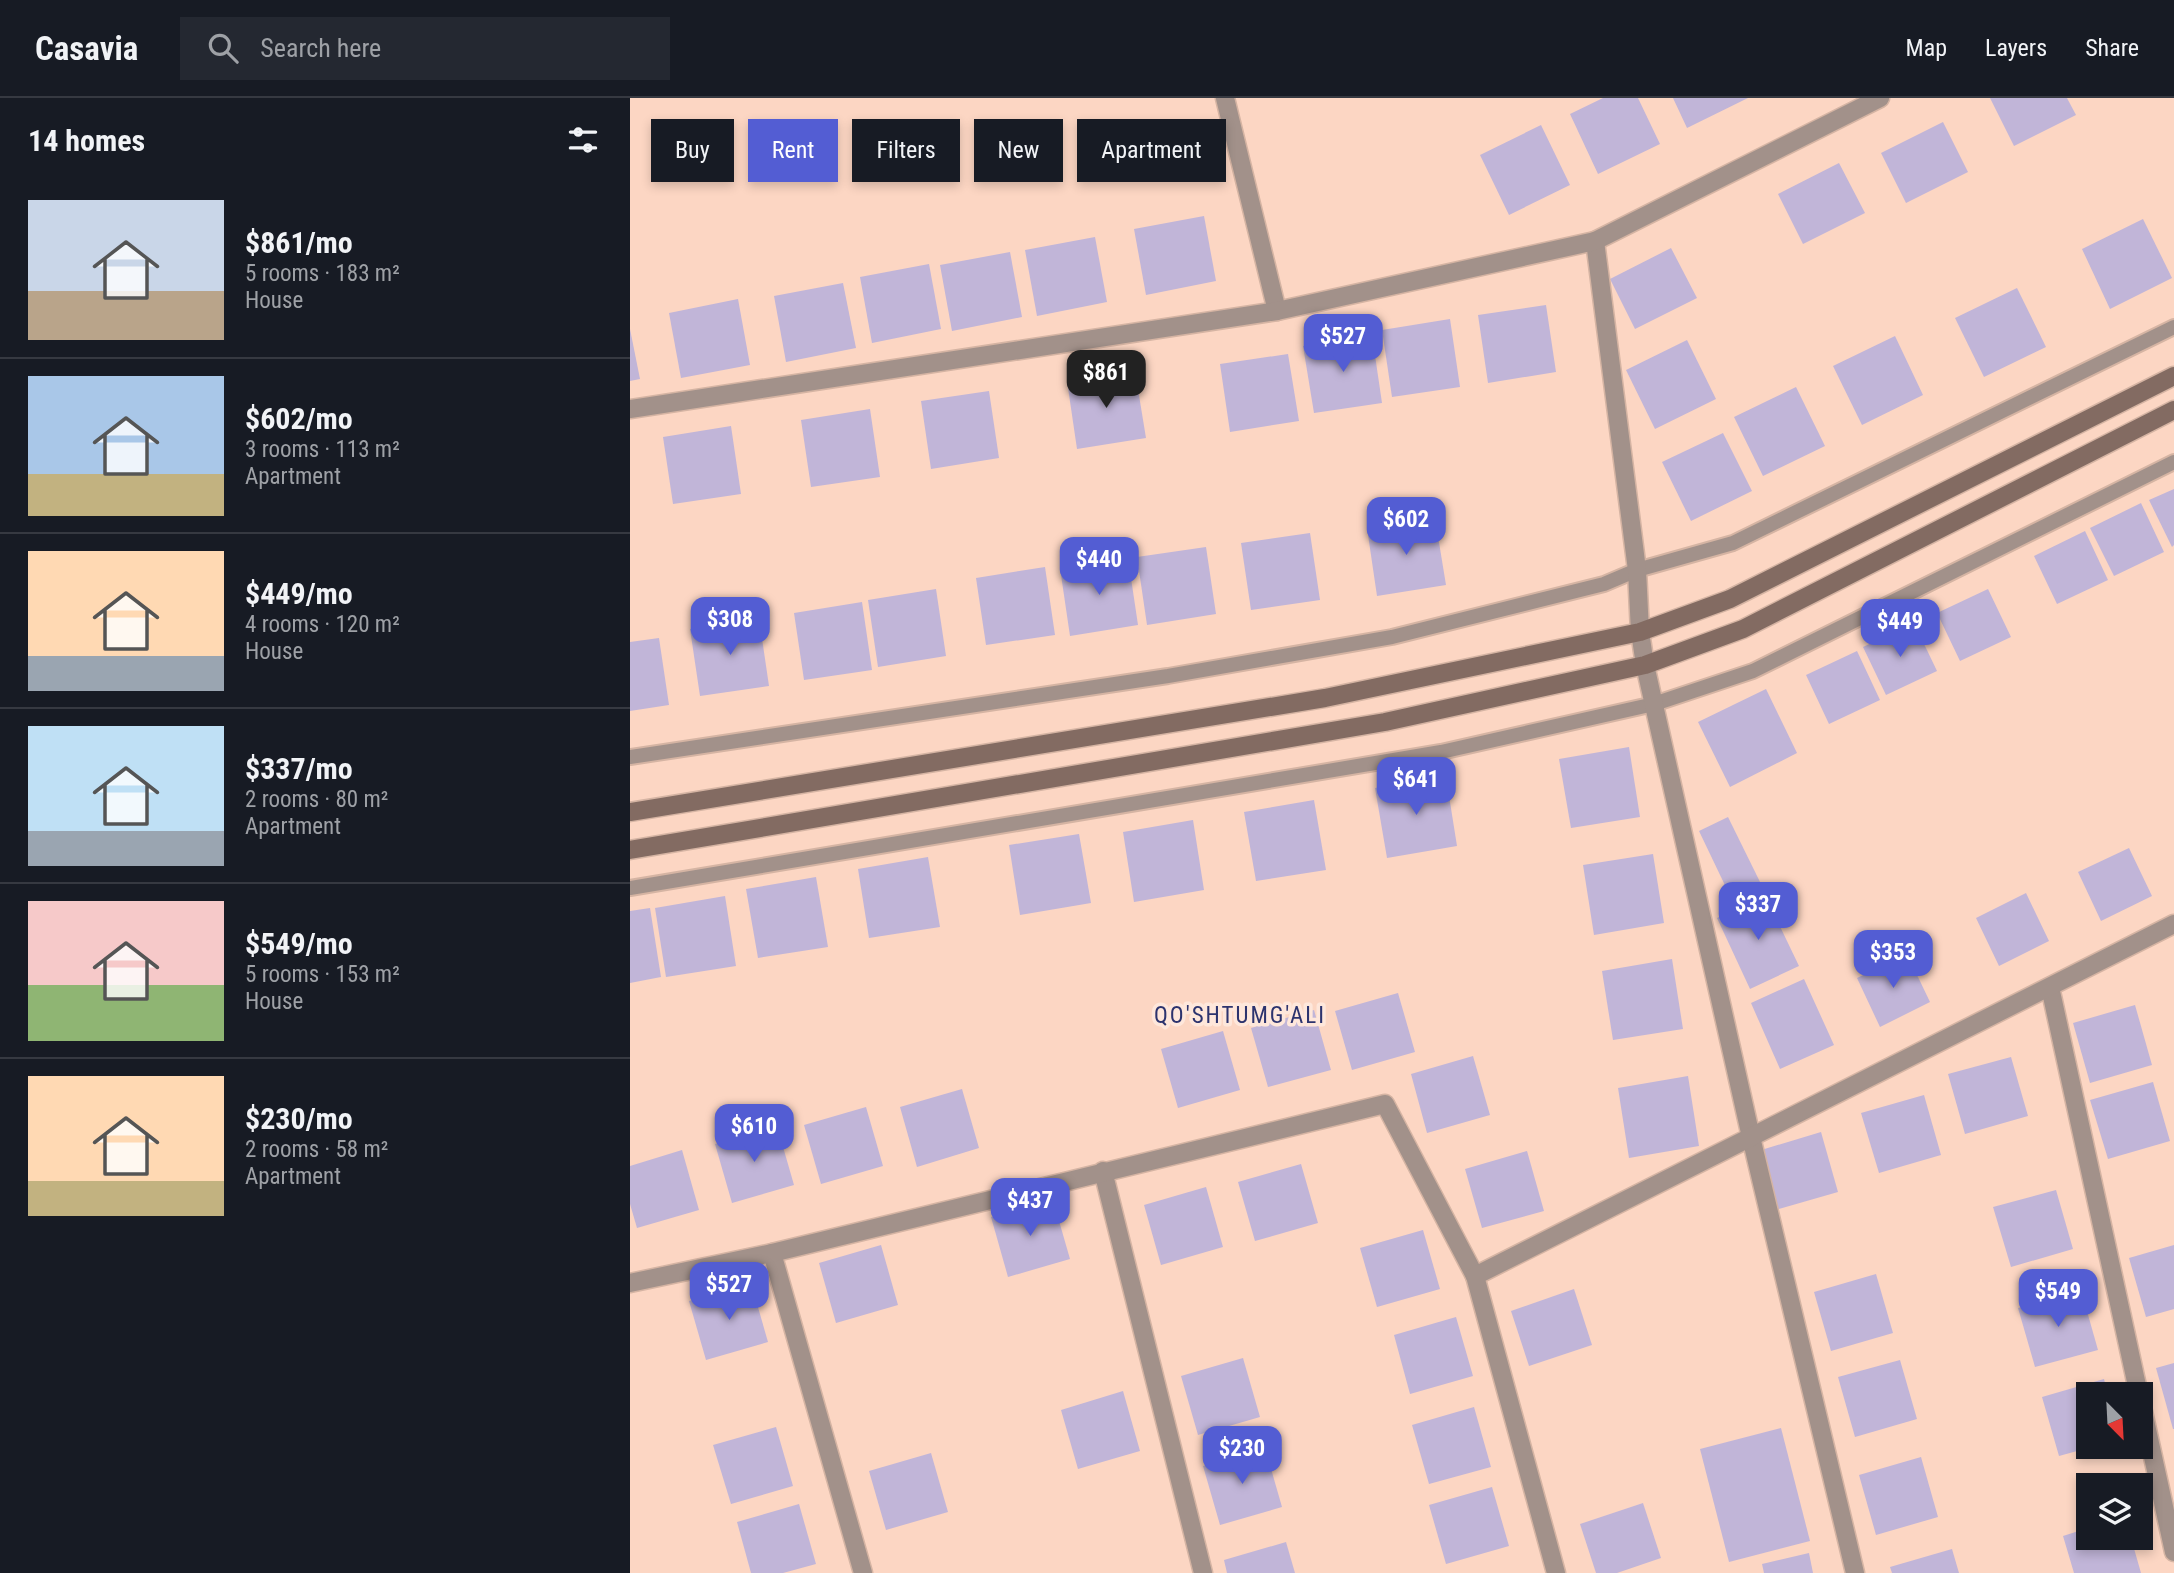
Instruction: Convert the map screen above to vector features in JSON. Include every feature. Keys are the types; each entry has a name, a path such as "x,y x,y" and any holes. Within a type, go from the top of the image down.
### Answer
{"main road":[{"path":"630,812 1325,698 1640,632 1730,599 2174,376"},
{"path":"630,850 1385,722 1645,665 1743,629 2174,410"}],"street":[{"path":"1225,98 1277,312"},
{"path":"630,409 1277,312 1595,241 1880,98"},
{"path":"1595,241 1637,570 1640,632 1645,665 1751,1137 1855,1573"},
{"path":"1475,1276 2174,925"},
{"path":"2050,987 2137,1382"},
{"path":"630,1283 772,1252 1385,1104 1475,1276 1556,1573"},
{"path":"1103,1171 1203,1573"},
{"path":"772,1252 863,1573"},
{"path":"2153,1456 2174,1552"}],"lane":[{"path":"630,757 1168,676 1392,637 1604,584 1637,570 1733,543 2174,327"},
{"path":"630,888 1441,752 1654,704 1753,671 2174,462"}],"building":[{"path":"1603,98 1638,98 1660,144 1598,174 1570,114"},
{"path":"1673,98 1748,98 1687,128"},
{"path":"1990,98 2067,98 2076,115 2014,146"},
{"path":"1943,122 1968,172 1906,203 1881,153"},
{"path":"1541,125 1570,185 1509,215 1480,155"},
{"path":"1839,163 1865,213 1803,244 1778,194"},
{"path":"1204,216 1216,281 1146,295 1134,229"},
{"path":"2143,219 2172,278 2110,309 2082,249"},
{"path":"1095,237 1107,302 1037,316 1025,250"},
{"path":"1671,248 1697,298 1635,329 1610,279"},
{"path":"1010,252 1022,317 952,331 940,265"},
{"path":"929,264 941,329 872,343 860,277"},
{"path":"843,283 856,348 786,362 774,296"},
{"path":"2017,288 2046,347 1984,377 1955,318"},
{"path":"738,299 750,365 681,378 669,313"},
{"path":"1546,305 1556,372 1488,383 1478,315"},
{"path":"1450,319 1460,387 1392,397 1382,330"},
{"path":"630,329 640,379 630,381"},
{"path":"1372,335 1382,403 1314,413 1303,346"},
{"path":"1895,336 1923,395 1862,425 1833,366"},
{"path":"1687,340 1716,399 1655,429 1626,370"},
{"path":"1288,354 1299,421 1230,432 1220,364"},
{"path":"1135,371 1146,438 1077,449 1067,381"},
{"path":"1796,387 1825,446 1763,476 1734,417"},
{"path":"989,391 999,458 931,469 921,401"},
{"path":"870,409 880,477 811,487 801,420"},
{"path":"731,426 741,494 673,504 663,437"},
{"path":"1723,433 1752,491 1691,521 1662,462"},
{"path":"2174,489 2174,545 2172,547 2149,500"},
{"path":"2141,503 2164,552 2114,576 2090,528"},
{"path":"1435,518 1446,585 1377,596 1367,528"},
{"path":"2085,531 2108,580 2057,604 2034,556"},
{"path":"1310,533 1320,600 1251,610 1241,543"},
{"path":"1206,547 1216,614 1147,625 1137,557"},
{"path":"1128,558 1138,625 1070,636 1060,568"},
{"path":"1045,567 1055,635 986,645 976,578"},
{"path":"936,589 946,656 878,667 868,600"},
{"path":"1988,589 2011,637 1960,661 1937,613"},
{"path":"862,602 872,670 804,680 794,613"},
{"path":"759,618 769,686 700,696 690,629"},
{"path":"1914,623 1937,671 1886,695 1863,647"},
{"path":"659,638 669,705 630,711 630,642"},
{"path":"1857,651 1880,700 1829,724 1806,675"},
{"path":"1766,689 1797,753 1730,787 1698,722"},
{"path":"1629,747 1640,817 1571,828 1559,759"},
{"path":"1446,777 1457,846 1387,858 1375,788"},
{"path":"1314,800 1326,870 1256,881 1244,812"},
{"path":"1728,817 1762,886 1732,900 1699,831"},
{"path":"1193,820 1204,890 1134,902 1123,832"},
{"path":"1079,834 1091,903 1020,915 1009,845"},
{"path":"2129,848 2152,896 2101,921 2078,872"},
{"path":"1653,854 1664,923 1594,935 1583,865"},
{"path":"928,857 940,927 869,938 858,869"},
{"path":"816,877 828,947 758,958 746,889"},
{"path":"2026,893 2049,941 1999,966 1976,918"},
{"path":"1765,895 1799,966 1750,989 1717,918"},
{"path":"725,896 736,966 666,977 655,908"},
{"path":"650,908 661,977 630,983 630,911"},
{"path":"1907,954 1930,1002 1880,1027 1857,978"},
{"path":"1672,959 1683,1029 1613,1040 1602,971"},
{"path":"1804,979 1834,1045 1780,1069 1751,1003"},
{"path":"1398,993 1415,1052 1352,1070 1335,1011"},
{"path":"2135,1005 2152,1065 2090,1083 2073,1023"},
{"path":"1314,1010 1331,1070 1268,1087 1251,1028"},
{"path":"1223,1031 1240,1090 1178,1108 1161,1049"},
{"path":"1473,1056 1490,1115 1427,1133 1411,1074"},
{"path":"2011,1057 2028,1116 1965,1134 1948,1074"},
{"path":"1688,1076 1699,1146 1629,1158 1618,1088"},
{"path":"2153,1082 2170,1141 2108,1159 2090,1100"},
{"path":"962,1089 979,1148 917,1167 900,1107"},
{"path":"1924,1095 1941,1155 1879,1173 1861,1113"},
{"path":"866,1107 883,1166 821,1184 804,1125"},
{"path":"777,1126 794,1185 732,1203 715,1144"},
{"path":"1821,1132 1838,1192 1775,1210 1758,1151"},
{"path":"682,1150 699,1210 637,1228 630,1204 630,1166"},
{"path":"1527,1151 1544,1211 1482,1228 1465,1169"},
{"path":"1301,1164 1318,1223 1255,1241 1238,1182"},
{"path":"1206,1187 1223,1247 1161,1265 1144,1205"},
{"path":"2056,1190 2073,1249 2011,1267 1993,1207"},
{"path":"1053,1200 1070,1259 1008,1277 991,1217"},
{"path":"1423,1230 1440,1289 1377,1307 1360,1248"},
{"path":"881,1245 898,1305 836,1323 819,1263"},
{"path":"2174,1245 2174,1309 2146,1317 2129,1258"},
{"path":"1876,1274 1893,1333 1831,1351 1814,1292"},
{"path":"751,1283 768,1342 706,1360 689,1301"},
{"path":"1574,1289 1592,1345 1529,1366 1511,1311"},
{"path":"2081,1290 2098,1350 2035,1367 2018,1308"},
{"path":"1456,1317 1473,1376 1410,1394 1394,1335"},
{"path":"1243,1358 1260,1417 1198,1435 1181,1376"},
{"path":"1900,1360 1917,1419 1855,1437 1838,1377"},
{"path":"2174,1363 2174,1429 2173,1429 2156,1368"},
{"path":"2076,1387 2076,1451 2059,1456 2042,1397"},
{"path":"1123,1391 1140,1451 1078,1469 1061,1410"},
{"path":"1474,1407 1491,1467 1429,1484 1412,1425"},
{"path":"776,1427 793,1486 731,1504 713,1445"},
{"path":"1781,1428 1810,1541 1729,1562 1700,1449"},
{"path":"1265,1448 1282,1507 1220,1525 1203,1466"},
{"path":"931,1453 948,1512 886,1530 869,1471"},
{"path":"1921,1457 1938,1517 1876,1535 1859,1475"},
{"path":"1492,1487 1509,1546 1446,1564 1429,1505"},
{"path":"1643,1503 1661,1558 1617,1573 1596,1573 1580,1524"},
{"path":"799,1504 816,1564 783,1573 751,1573 737,1522"},
{"path":"2076,1532 2076,1550 2134,1550 2141,1573 2074,1573 2063,1536"},
{"path":"1286,1542 1295,1573 1227,1573 1224,1560"},
{"path":"1952,1549 1959,1573 1892,1573 1890,1567"},
{"path":"1809,1553 1813,1573 1764,1573 1762,1564"}],"district":[{"name":"QO'SHTUMG'ALI","path":"1240,1015"}]}
